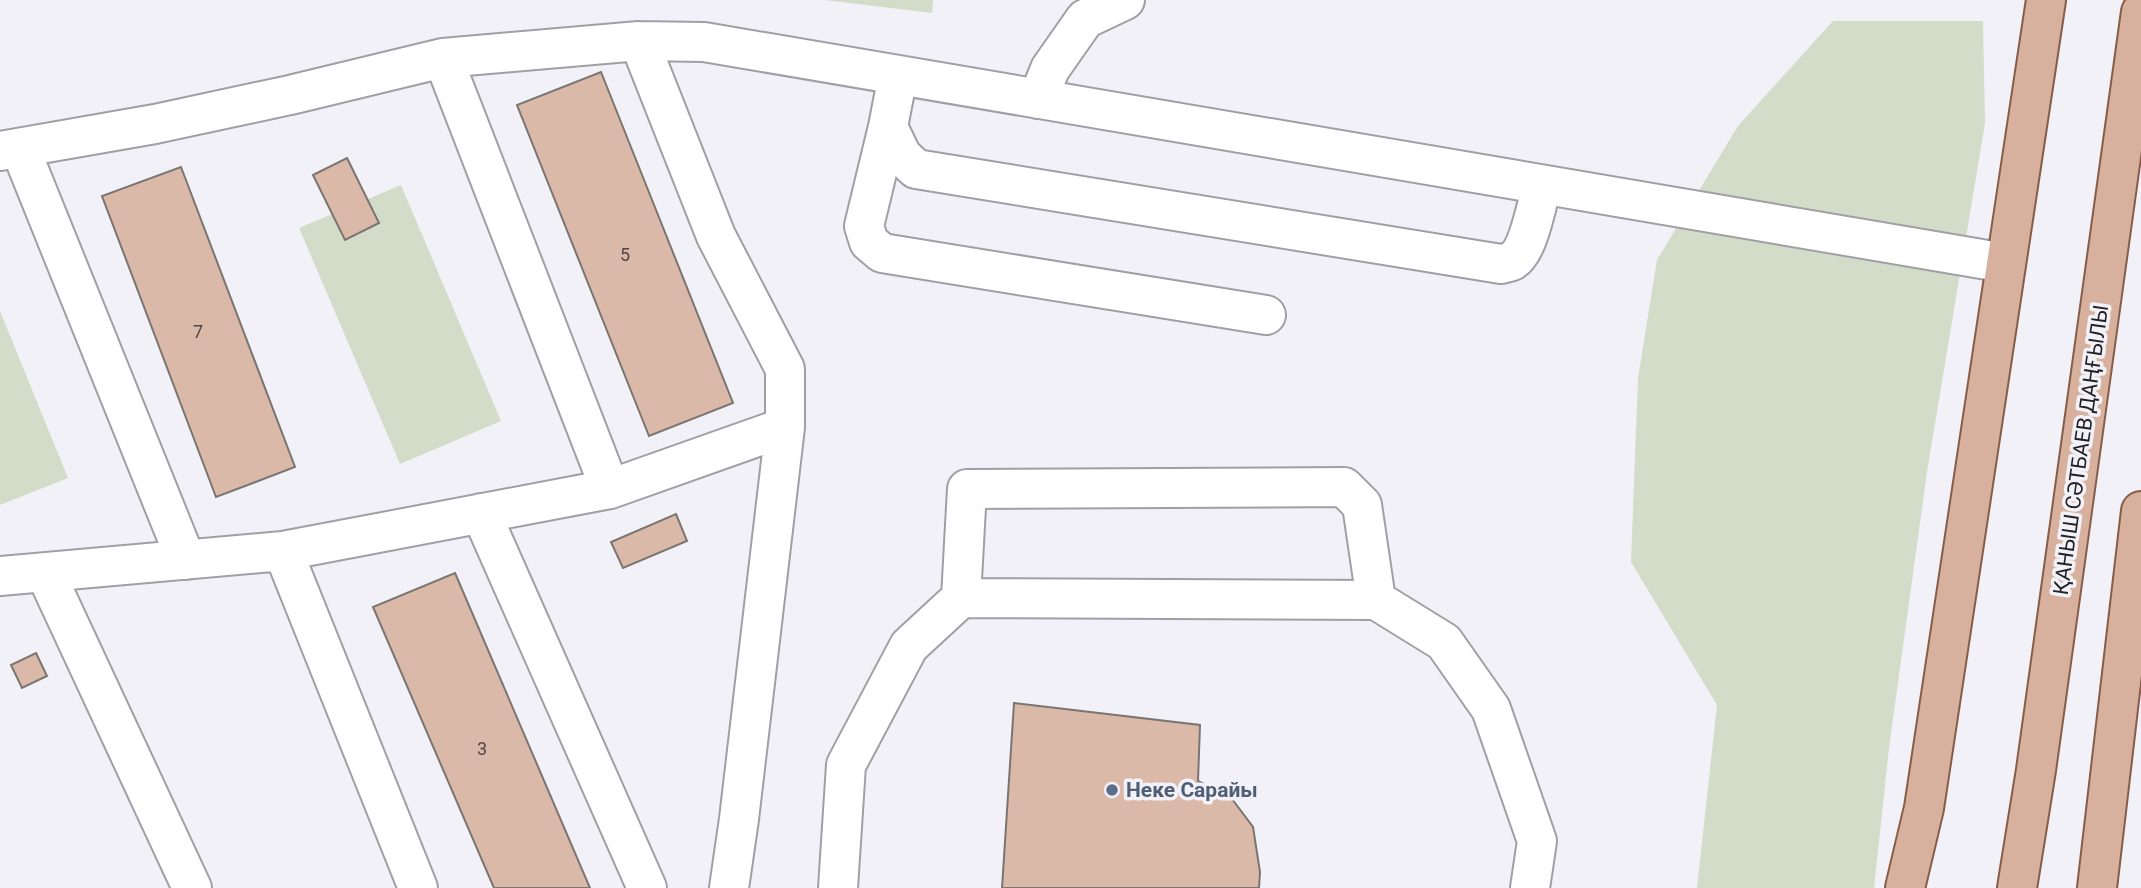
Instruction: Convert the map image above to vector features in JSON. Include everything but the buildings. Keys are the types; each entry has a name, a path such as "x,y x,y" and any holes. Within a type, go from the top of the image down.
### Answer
{"main road":[{"path":"1905,888 1924,808 2046,0"},
{"name":"ҚАНЫШ СӘТБАЕВ ДАҢҒЫЛЫ","path":"2017,888 2036,770 2141,12"},
{"path":"2097,888 2141,511"}],"street":[{"path":"1038,99 1050,69 1085,19 1125,0"},
{"path":"186,560 10,150 155,124 443,58 639,41 704,42 2006,263"},
{"path":"639,41 716,236 785,369 785,428 729,888"},
{"path":"443,58 610,489"},
{"path":"898,75 864,226 869,242 882,253 1266,315"},
{"path":"887,127 902,156 916,169 1500,264 1512,261 1521,251 1542,186"},
{"path":"0,576 284,551 610,489 785,428"},
{"path":"961,598 967,489 1344,487 1362,505 1376,600"},
{"path":"481,513 647,888"},
{"path":"284,551 418,888"},
{"path":"44,572 192,888"},
{"path":"838,888 846,765 909,646 961,598 1376,600 1444,642 1491,709 1537,841 1530,888"}],"green space":[{"path":"825,0 933,0 932,13"},
{"path":"1833,21 1983,21 1985,123 1927,472 1889,748 1874,888 1697,888 1717,705 1631,562 1638,378 1657,260 1738,126"},
{"path":"401,185 501,421 400,464 299,228"},
{"path":"0,311 68,478 0,505"}],"place":[{"name":"Неке Сарайы","path":"1112,790"}]}
